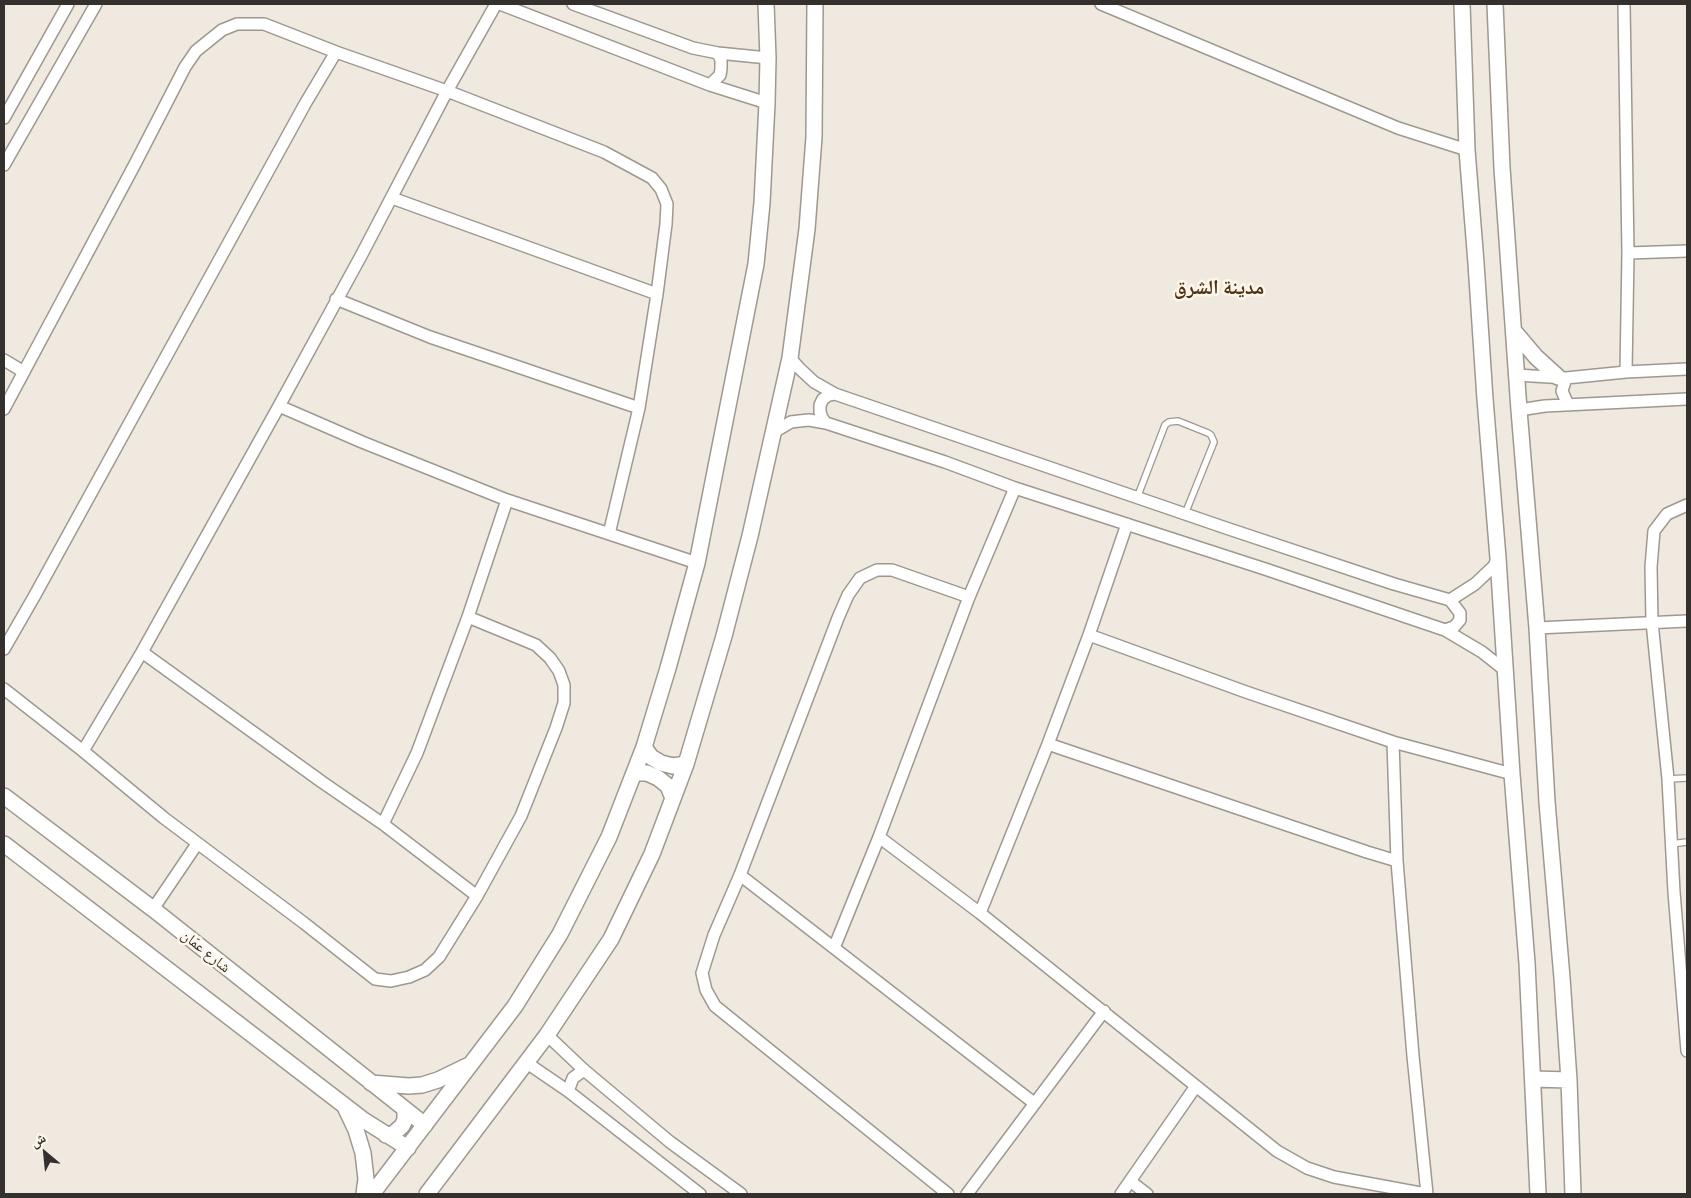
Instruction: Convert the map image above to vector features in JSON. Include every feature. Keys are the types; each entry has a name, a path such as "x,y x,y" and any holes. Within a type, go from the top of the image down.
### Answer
{"street":[{"path":"4,118 68,4"},
{"path":"4,165 96,4"},
{"path":"83,751 142,652 279,406 392,198 447,91 496,4"},
{"path":"500,4 710,85 767,103"},
{"path":"573,4 693,48 718,54 768,58"},
{"path":"372,1194 515,1006 560,934 609,837 644,747 697,563 756,264 762,203 767,103 766,4"},
{"path":"427,1194 527,1063 611,939 652,854 686,764 724,636 774,432 790,358 808,229 814,137 815,4"},
{"path":"1101,4 1398,128 1467,150"},
{"path":"1462,4 1467,150 1527,962 1538,1194"},
{"path":"1495,4 1502,168 1516,375 1537,628 1547,802 1562,978 1569,1080 1573,1194"},
{"path":"1624,4 1628,253 1626,372"},
{"path":"4,409 185,67 196,51 222,30 236,24 264,24 336,52 447,91 604,152 652,178 661,189 667,204 657,294 639,408 609,534"},
{"path":"4,649 54,562 305,104 336,52"},
{"path":"710,85 720,75 722,69 718,54"},
{"path":"392,198 657,294"},
{"path":"1628,253 1687,251"},
{"path":"336,299 430,337 639,408"},
{"path":"1514,331 1536,357 1562,377"},
{"path":"790,358 814,382 835,394 1185,514 1394,584 1450,600 1460,613 1460,620 1454,627 1445,630"},
{"path":"4,360 24,372"},
{"path":"1516,375 1562,377 1687,370"},
{"path":"1562,377 1562,391 1568,405"},
{"path":"826,423 820,412 820,405 823,399 835,394"},
{"path":"1519,410 1568,405 1687,399"},
{"path":"279,406 362,442 507,500 697,563"},
{"path":"774,432 791,422 799,420 826,423 945,462 1015,488 1445,630 1482,652 1506,671"},
{"path":"834,948 879,837 969,597 1015,488"},
{"path":"383,824 417,753 468,617 507,500"},
{"path":"1687,505 1667,514 1654,531 1651,567 1652,622 1668,779 1671,844 1687,1052"},
{"path":"980,913 1048,744 1089,635 1127,524"},
{"path":"1450,600 1475,584 1494,566 1498,558"},
{"path":"948,1194 714,1006 706,990 702,973 714,935 740,875 838,618 848,595 860,578 876,570 892,570 969,597"},
{"path":"4,690 83,751 197,844 304,923 375,979 391,981 409,977 425,970 439,957 477,896 521,816 564,704 564,685 559,671 550,658 536,645 468,617"},
{"path":"1537,628 1687,621"},
{"path":"1089,635 1246,692 1393,742 1512,774"},
{"path":"142,652 383,824 477,896"},
{"path":"879,837 980,913 1277,1150 1307,1168 1334,1177 1426,1194 1397,861 1393,742"},
{"path":"1048,744 1397,861"},
{"path":"644,747 651,757 661,763 673,766 686,764"},
{"path":"634,773 647,774 658,778 668,786 673,798"},
{"name":"شارع عمّان","path":"4,796 153,909 425,1125"},
{"path":"4,844 344,1105 408,1148"},
{"path":"153,909 197,844"},
{"path":"740,875 1034,1103"},
{"path":"967,1194 1104,1011"},
{"path":"547,1035 584,1070 670,1142 741,1194"},
{"path":"527,1063 568,1091 700,1194"},
{"path":"370,1082 409,1086 422,1084 438,1080 471,1064"},
{"path":"568,1091 573,1078 584,1070"},
{"path":"1533,1079 1569,1080"},
{"path":"1121,1194 1196,1086"},
{"path":"344,1105 364,1153 366,1179 364,1194"},
{"path":"386,1135 393,1134 402,1126 405,1120 405,1110"},
{"path":"1130,1181 1147,1194"}],"lane":[{"path":"1138,498 1165,425 1169,422 1178,421 1208,433 1214,442 1185,514"},
{"path":"1668,779 1687,778"},
{"path":"1671,844 1687,842"}],"district":[{"name":"مدينة الشرق","path":"1219,287"}]}
